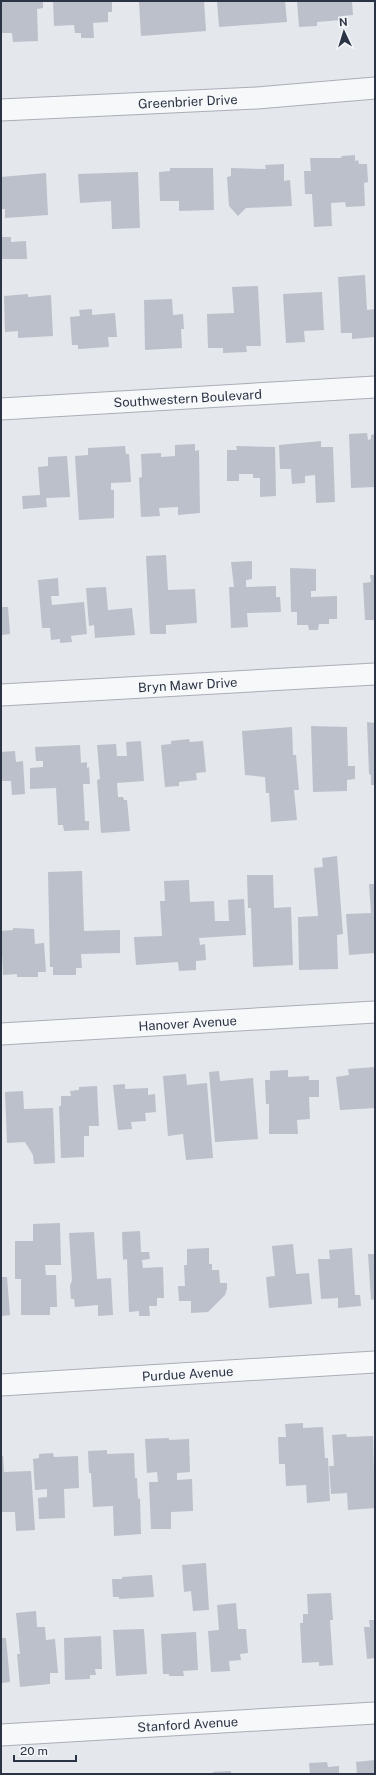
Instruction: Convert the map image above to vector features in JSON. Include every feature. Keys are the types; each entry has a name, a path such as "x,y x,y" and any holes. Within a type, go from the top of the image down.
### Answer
{"street":[{"name":"Greenbrier Drive","path":"1,110 257,98 375,88"},
{"name":"Southwestern Boulevard","path":"1,409 375,387"},
{"name":"Bryn Mawr Drive","path":"1,696 375,674"},
{"name":"Hanover Avenue","path":"1,1034 375,1012"},
{"name":"Purdue Avenue","path":"1,1385 375,1362"},
{"name":"Stanford Avenue","path":"1,1735 375,1713"}],"building":[{"path":"1,1 43,1 43,8 37,9 38,41 13,42 12,33 1,33"},
{"path":"53,1 112,1 112,12 108,12 108,22 93,23 94,38 81,38 81,33 75,33 74,25 54,26"},
{"path":"204,1 206,31 141,36 139,2"},
{"path":"217,1 285,1 287,22 219,27"},
{"path":"297,1 352,1 353,15 341,16 341,20 317,22 317,26 299,27"},
{"path":"355,155 355,161 358,160 359,164 367,164 368,182 364,183 365,206 346,207 345,202 331,203 332,226 314,227 312,194 305,194 304,171 311,171 310,158 341,158 342,156"},
{"path":"284,164 284,181 290,180 292,206 246,208 238,216 229,206 227,177 231,176 231,168 266,169 265,165"},
{"path":"170,168 213,168 214,210 179,211 179,201 160,201 159,172 170,171"},
{"path":"138,172 140,228 112,229 111,201 80,203 78,174"},
{"path":"46,173 48,215 5,218 5,209 1,209 1,177"},
{"path":"1,237 11,237 11,242 26,241 27,259 1,259"},
{"path":"365,275 367,310 375,309 375,337 352,339 352,333 341,333 338,277"},
{"path":"258,286 261,346 246,346 247,352 223,353 223,348 208,348 207,314 234,313 232,287"},
{"path":"322,292 324,330 304,331 305,342 286,343 283,294"},
{"path":"28,294 28,297 51,295 53,336 18,338 18,331 5,332 4,296"},
{"path":"172,299 173,315 183,314 184,329 181,329 182,348 145,350 144,300"},
{"path":"92,309 92,315 115,313 117,337 108,337 109,347 78,349 78,345 72,345 70,317 80,316 79,310"},
{"path":"367,433 368,440 371,439 371,435 375,434 375,487 351,488 349,434"},
{"path":"321,441 321,447 333,447 335,502 316,503 315,475 305,476 305,483 292,484 291,469 280,469 279,445"},
{"path":"195,444 195,451 199,450 200,513 178,515 178,507 159,508 160,516 141,517 139,478 142,477 141,454 161,453 161,457 175,456 175,445"},
{"path":"125,446 126,454 129,454 131,482 111,483 111,490 114,490 114,518 79,520 75,456 88,455 88,448"},
{"path":"236,446 275,447 276,496 260,497 260,478 253,478 253,474 239,474 239,481 227,481 227,450 237,450"},
{"path":"67,456 70,497 46,498 47,507 23,509 22,496 40,495 38,467 48,466 48,457"},
{"path":"166,555 168,590 195,589 197,623 166,625 166,634 150,634 146,556"},
{"path":"252,561 252,579 246,580 246,587 276,586 276,597 280,597 281,612 247,613 248,627 231,628 229,587 234,587 231,562"},
{"path":"290,568 316,569 316,591 311,591 311,597 337,596 337,619 329,619 329,624 319,624 318,630 309,630 308,625 297,625 297,612 291,612"},
{"path":"370,575 375,575 375,620 365,620 363,583 371,582"},
{"path":"58,578 59,596 51,596 52,605 84,602 87,634 71,636 72,642 60,643 60,639 51,640 50,628 42,628 38,580"},
{"path":"106,587 108,610 132,608 135,635 95,638 94,625 89,626 86,588"},
{"path":"1,607 8,607 10,634 1,635"},
{"path":"367,722 375,723 375,785 371,785 371,775 369,774"},
{"path":"311,726 347,727 348,766 355,766 355,779 347,780 347,791 313,792"},
{"path":"292,727 293,755 296,755 299,790 294,790 297,820 271,822 269,793 266,793 265,777 245,775 242,731"},
{"path":"189,739 190,742 203,741 206,772 196,773 197,780 179,782 179,786 165,787 161,745 171,744 171,741"},
{"path":"141,741 144,781 117,783 118,797 123,797 124,800 127,800 130,831 101,833 97,780 100,779 97,745 116,744 117,756 127,756 126,742"},
{"path":"80,745 81,763 87,762 87,768 89,767 90,784 83,784 85,821 89,821 89,830 64,831 63,825 58,825 56,788 30,789 30,768 43,767 43,761 36,761 35,747"},
{"path":"15,751 16,762 23,761 25,794 12,795 11,781 1,781 1,752"},
{"path":"337,856 343,934 337,935 338,969 299,970 298,917 318,916 314,868 323,867 322,858"},
{"path":"82,871 84,931 120,930 120,953 81,954 82,968 76,968 76,975 53,975 53,967 50,967 48,872"},
{"path":"247,875 273,875 274,908 291,907 293,965 253,967 251,908 248,908"},
{"path":"189,880 190,902 214,901 215,921 229,921 228,900 244,899 246,935 199,938 200,945 205,944 206,960 196,961 196,970 179,971 178,962 136,965 134,937 162,936 160,901 165,901 164,881"},
{"path":"369,884 375,884 375,953 349,955 346,914 371,913"},
{"path":"13,928 34,929 35,944 44,943 46,972 38,972 38,977 17,977 17,974 3,975 1,931 13,930"},
{"path":"375,1067 375,1108 340,1110 336,1077 349,1075 348,1069"},
{"path":"288,1070 288,1077 309,1076 309,1080 319,1080 319,1097 309,1097 310,1119 297,1120 298,1134 269,1134 269,1104 266,1104 265,1080 270,1080 270,1071"},
{"path":"219,1071 220,1081 253,1078 258,1139 215,1142 209,1072"},
{"path":"186,1074 187,1085 207,1083 213,1158 186,1160 183,1134 168,1136 163,1076"},
{"path":"125,1084 125,1089 148,1088 148,1095 155,1094 156,1112 145,1113 146,1121 131,1122 132,1129 118,1130 113,1085"},
{"path":"97,1086 99,1126 89,1126 89,1136 84,1136 84,1157 61,1158 59,1106 61,1106 61,1096 71,1096 70,1091 79,1090 79,1087"},
{"path":"23,1091 24,1109 53,1108 55,1163 34,1164 33,1155 25,1142 7,1143 5,1092"},
{"path":"60,1223 61,1265 45,1265 46,1275 56,1275 57,1307 50,1307 50,1315 21,1315 21,1279 15,1279 15,1241 33,1241 33,1224"},
{"path":"140,1231 141,1252 149,1252 150,1259 142,1260 143,1268 163,1267 164,1298 157,1298 157,1306 149,1306 150,1316 139,1316 139,1311 129,1312 127,1259 123,1260 122,1232"},
{"path":"94,1232 97,1279 111,1278 113,1315 98,1316 98,1305 75,1307 74,1299 71,1299 70,1286 72,1280 69,1233"},
{"path":"293,1244 296,1274 309,1273 312,1304 269,1308 266,1277 275,1276 272,1246"},
{"path":"209,1248 209,1264 212,1264 212,1270 219,1270 220,1283 227,1283 227,1289 225,1295 208,1312 191,1313 191,1301 179,1301 178,1286 185,1286 184,1265 187,1265 187,1249"},
{"path":"352,1248 355,1295 360,1295 361,1306 338,1308 338,1298 321,1299 318,1259 330,1259 329,1250"},
{"path":"368,1254 375,1254 375,1299 371,1300"},
{"path":"1,1277 7,1277 10,1315 1,1316"},
{"path":"303,1423 303,1428 323,1427 325,1458 328,1458 330,1501 307,1503 306,1485 286,1486 285,1464 279,1464 278,1437 286,1437 285,1424"},
{"path":"346,1434 347,1437 373,1436 375,1508 348,1510 347,1493 331,1494 329,1466 334,1466 332,1435"},
{"path":"169,1438 169,1440 189,1439 190,1472 177,1473 177,1480 192,1479 193,1511 171,1512 171,1529 151,1529 149,1482 158,1482 157,1472 147,1473 145,1439"},
{"path":"107,1450 107,1454 134,1453 135,1478 137,1478 138,1499 140,1498 141,1534 114,1536 113,1506 93,1507 88,1451"},
{"path":"53,1453 54,1457 78,1456 79,1488 64,1489 65,1518 39,1519 38,1498 47,1497 47,1489 35,1490 33,1459 39,1458 39,1454"},
{"path":"1,1456 3,1456 4,1472 31,1471 35,1530 16,1531 15,1512 1,1512"},
{"path":"206,1563 209,1610 193,1611 191,1591 184,1592 182,1565"},
{"path":"152,1575 154,1597 119,1599 119,1597 113,1597 112,1579"},
{"path":"331,1593 333,1620 330,1620 333,1665 319,1666 319,1662 302,1663 300,1623 303,1623 303,1614 308,1614 307,1594"},
{"path":"236,1603 238,1629 246,1629 248,1653 240,1654 241,1660 229,1661 230,1671 211,1672 208,1631 219,1630 217,1605"},
{"path":"36,1611 37,1627 45,1627 46,1640 55,1639 58,1673 50,1673 50,1684 20,1687 17,1654 20,1654 16,1613"},
{"path":"369,1620 375,1620 375,1658 367,1659 364,1627 370,1627"},
{"path":"144,1629 147,1674 116,1676 113,1630"},
{"path":"196,1632 198,1670 183,1671 184,1676 169,1676 169,1674 163,1674 161,1634"},
{"path":"101,1636 102,1669 95,1669 96,1675 90,1675 90,1679 65,1680 64,1638"},
{"path":"1,1638 6,1638 10,1682 1,1683"},
{"path":"375,1760 375,1774 357,1774 356,1762"},
{"path":"327,1762 328,1767 339,1766 339,1774 310,1774 309,1763"},
{"path":"231,1771 231,1774 213,1774 213,1772"}]}
